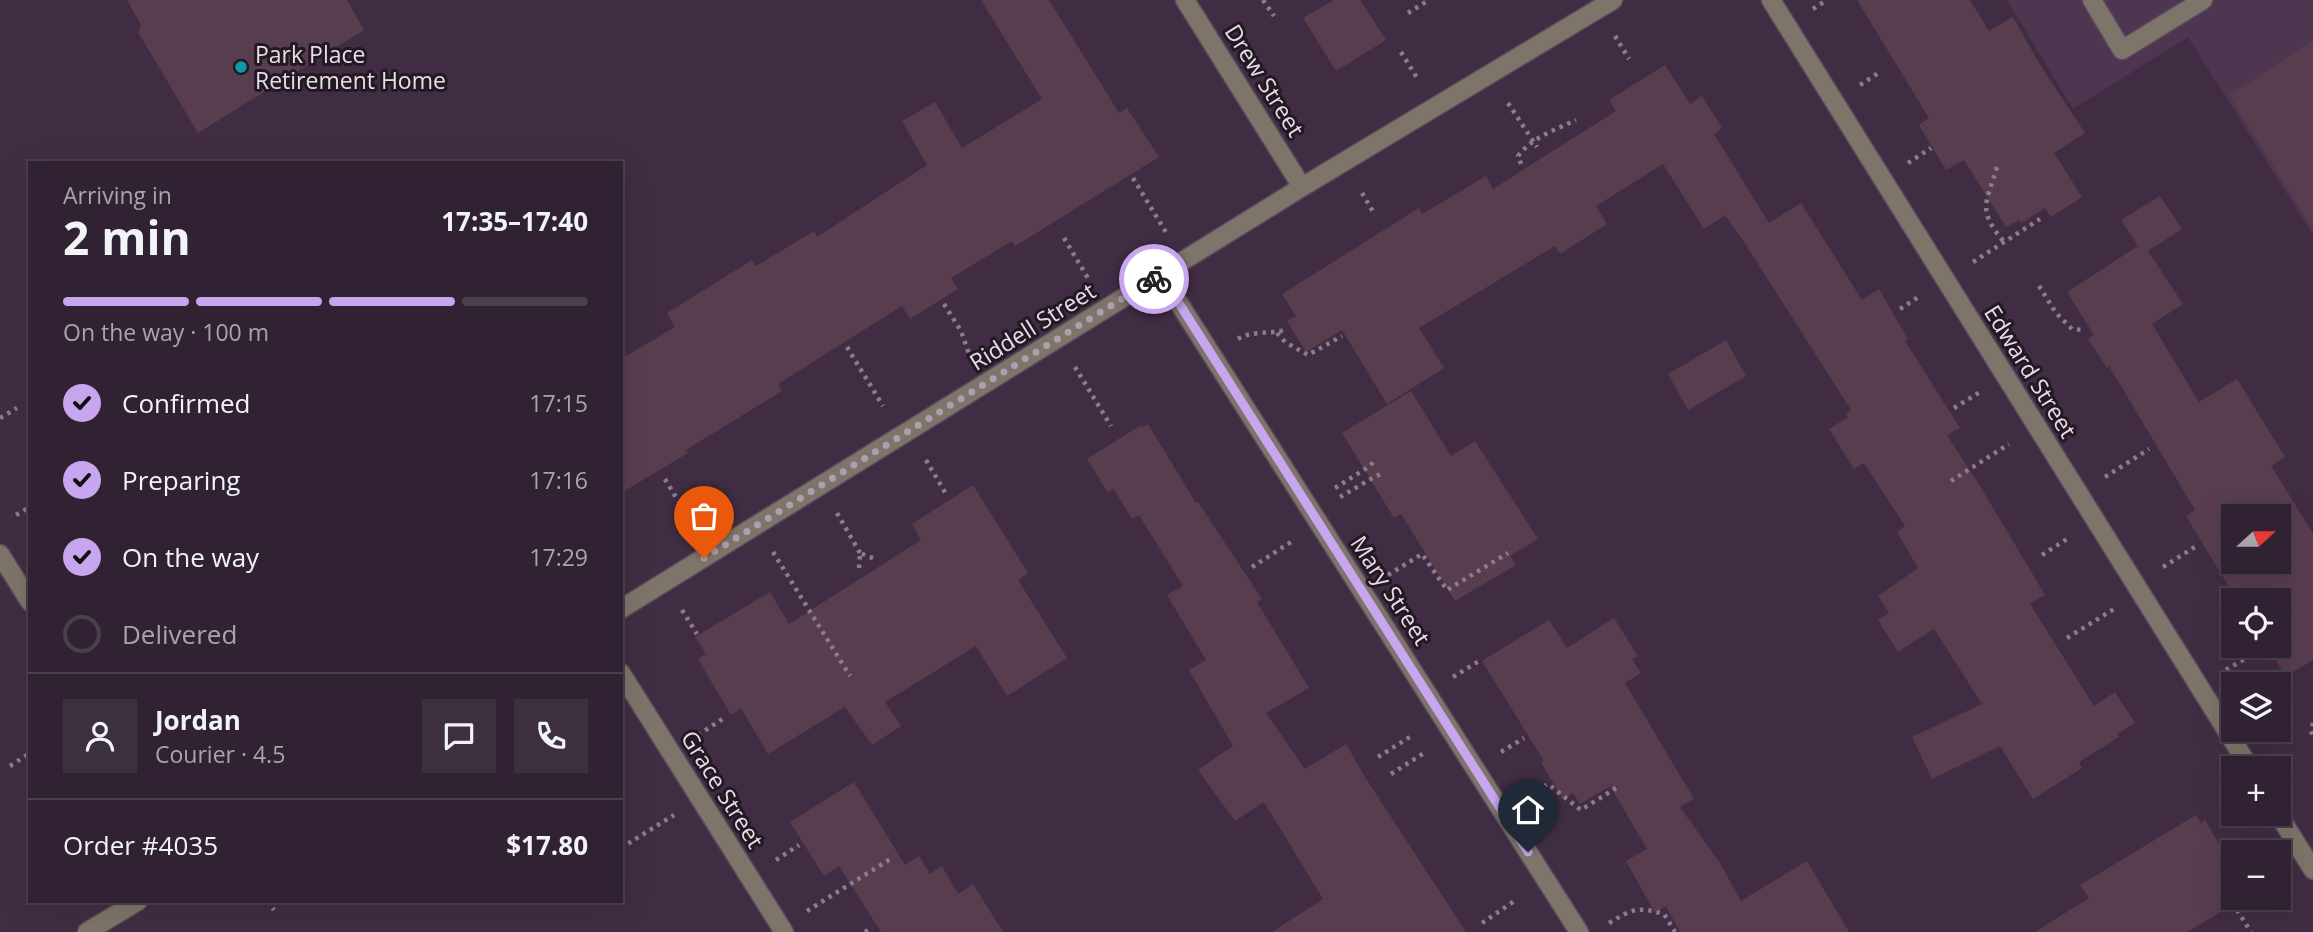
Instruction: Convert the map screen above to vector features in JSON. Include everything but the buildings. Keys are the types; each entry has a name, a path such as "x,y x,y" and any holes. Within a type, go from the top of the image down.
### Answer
{"street":[{"name":"Drew Street","path":"1185,0 1302,187"},
{"name":"Riddell Street","path":"623,608 1302,187 1612,0"},
{"name":"Edward Street","path":"1771,0 2243,756"},
{"path":"2092,0 2122,50 2203,0"},
{"name":"Mary Street","path":"1161,275 1579,932"},
{"path":"0,554 28,599"},
{"name":"Grace Street","path":"623,676 783,932"},
{"path":"2286,826 2313,870"},
{"path":"87,932 135,903"}],"path":[{"path":"1263,0 1274,16"},
{"path":"1408,13 1429,0"},
{"path":"1811,11 1827,0"},
{"path":"1615,36 1629,59"},
{"path":"1401,52 1419,82"},
{"path":"1858,86 1880,72"},
{"path":"1508,103 1537,147"},
{"path":"1521,164 1518,156 1524,147 1576,120"},
{"path":"1907,163 1931,148"},
{"path":"1997,167 1986,199 1986,217 2004,242"},
{"path":"1133,178 1167,234"},
{"path":"1362,193 1375,215"},
{"path":"1970,264 2040,219"},
{"path":"1063,238 1089,280"},
{"path":"2039,286 2056,313 2072,329 2085,331"},
{"path":"1900,309 1922,295"},
{"path":"944,304 961,331 969,354"},
{"path":"1235,340 1246,333 1277,333 1287,329"},
{"path":"1277,333 1285,342 1308,355 1342,336"},
{"path":"847,347 883,406"},
{"path":"1076,367 1111,426"},
{"path":"1954,408 1982,390"},
{"path":"0,418 17,408"},
{"path":"1951,481 2014,441"},
{"path":"2105,477 2148,449"},
{"path":"926,460 946,494"},
{"path":"1331,490 1374,461"},
{"path":"1336,499 1385,473"},
{"path":"665,478 692,524"},
{"path":"16,515 28,508"},
{"path":"2042,555 2073,535"},
{"path":"1252,567 1291,542"},
{"path":"2161,568 2197,545"},
{"path":"772,552 850,676"},
{"path":"859,568 860,553 876,559"},
{"path":"1385,577 1422,554 1447,590 1508,553"},
{"path":"2067,638 2118,606"},
{"path":"682,609 697,634"},
{"path":"2225,670 2246,658"},
{"path":"1448,680 1479,661"},
{"path":"698,735 724,718"},
{"path":"2313,723 2313,736"},
{"path":"1378,757 1413,735"},
{"path":"1496,755 1524,737"},
{"path":"1391,774 1424,753"},
{"path":"10,766 28,754"},
{"path":"1522,799 1548,783 1581,810 1616,788"},
{"path":"623,847 675,815"},
{"path":"632,830 638,838"},
{"path":"776,860 799,845"},
{"path":"807,911 891,858"},
{"path":"1482,923 1516,901"},
{"path":"269,903 274,910"},
{"path":"1602,927 1634,909 1642,909 1664,914 1675,932"},
{"path":"2237,910 2251,932"},
{"path":"865,932 872,927"}],"shaded area":[{"path":"2007,0 2313,0 2313,235 2188,37 2073,109"}],"way so far":[{"path":"704,558 1154,279"}],"place":[{"name":"Park Place Retirement Home","path":"241,67"}],"route":[{"path":"1154,279 1161,275 1528,852"}]}
